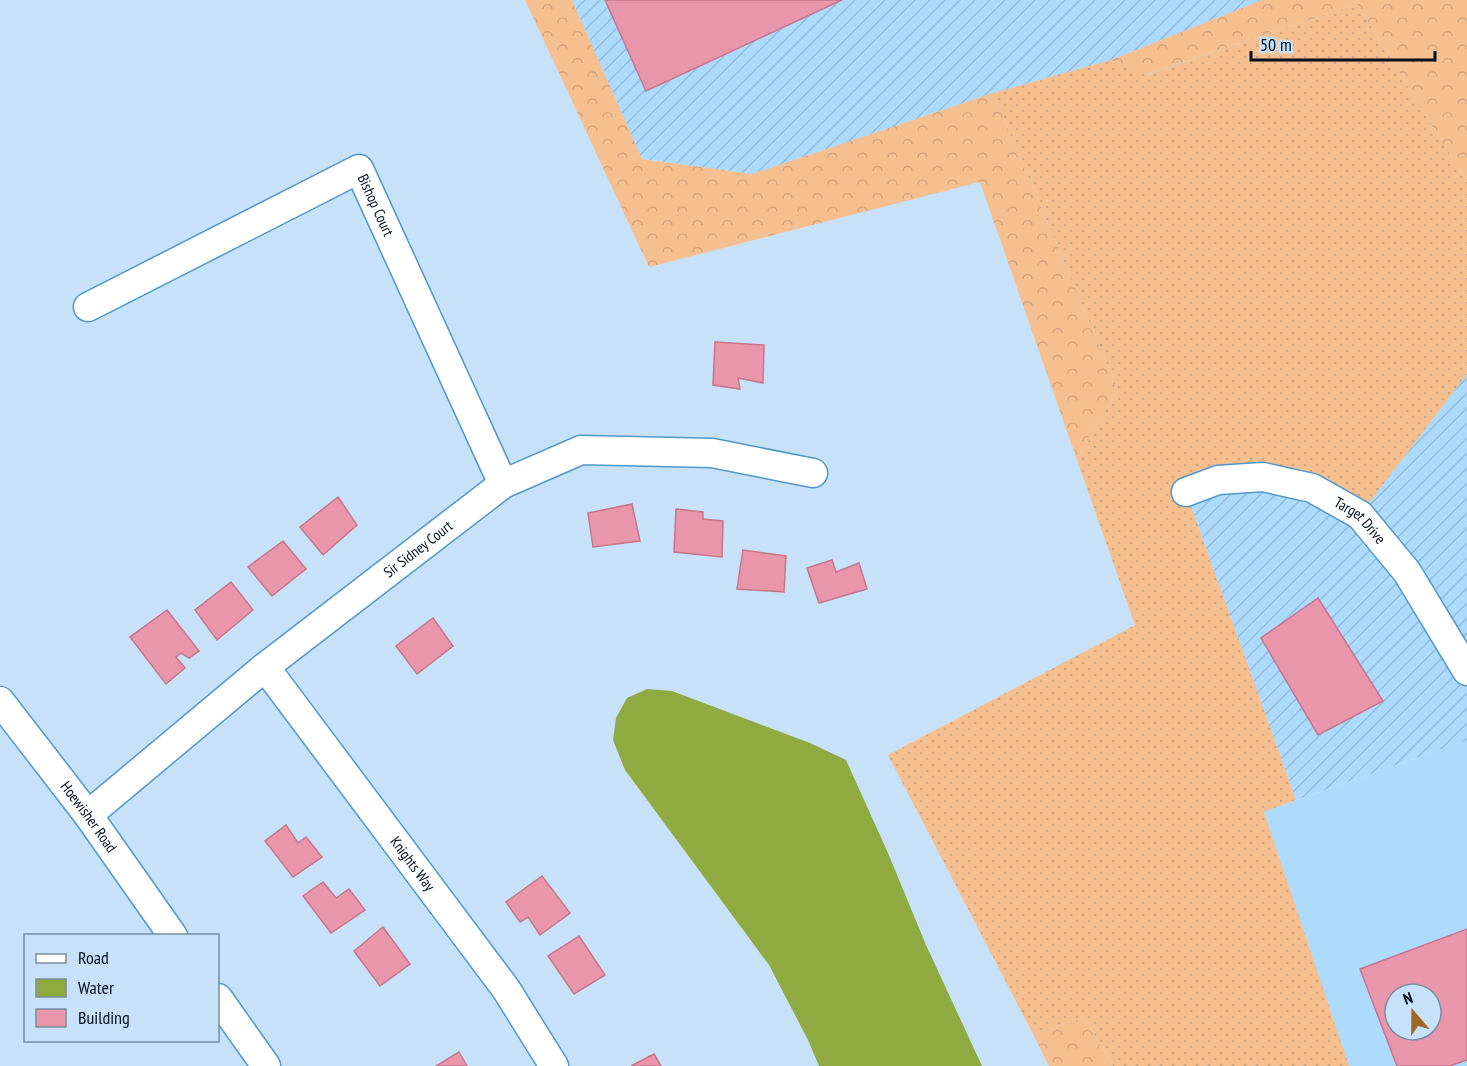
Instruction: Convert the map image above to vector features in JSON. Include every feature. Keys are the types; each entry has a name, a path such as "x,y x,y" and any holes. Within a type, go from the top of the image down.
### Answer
{"street":[{"name":"Bishop Court","path":"88,307 359,169 503,484"},
{"name":"Sir Sidney Court","path":"88,816 265,667 503,484 581,450 712,453 813,473"},
{"name":"Target Drive","path":"1186,492 1218,480 1263,477 1312,488 1360,515 1407,572 1467,671"},
{"name":"Knights Way","path":"265,667 506,989 554,1066"},
{"name":"Hoewisher Road","path":"0,701 88,816 172,934"},
{"path":"219,999 266,1066"}],"shaded area":[{"path":"572,0 1262,0 1111,60 993,93 752,174 642,159"},
{"path":"1467,374 1467,740 1296,800 1186,492 1263,477 1360,515"},
{"path":"1467,740 1467,1066 1349,1066 1264,812"}],"green space":[{"path":"525,0 572,0 642,159 752,174 993,93 1118,390 1077,460 980,182 649,267"},
{"path":"1262,0 1467,0 1467,182 1357,4 1145,75 1111,60"},
{"path":"1357,4 1467,182 1467,374 1360,515 1312,488 1186,492 1296,800 1264,812 1349,1066 1113,1066 1084,1017 1033,1034 888,755 1135,625 1077,460 1118,390 993,93 1111,60 1146,75"},
{"path":"1084,1017 1113,1066 1049,1066 1033,1034"}],"water":[{"path":"647,689 672,691 810,743 846,760 926,945 982,1066 819,1066 769,965 625,770 613,740 616,718 627,698"}],"building":[{"path":"605,0 842,0 646,91"},
{"path":"715,342 764,345 763,383 738,378 740,389 713,385"},
{"path":"338,497 357,525 323,555 300,527"},
{"path":"632,504 640,541 593,547 588,513"},
{"path":"676,509 703,512 703,519 723,521 722,557 674,552"},
{"path":"283,541 306,569 272,596 248,567"},
{"path":"743,550 786,556 784,592 737,589"},
{"path":"832,560 836,572 859,563 867,589 819,603 807,568"},
{"path":"231,582 253,610 217,640 195,610"},
{"path":"1318,598 1383,701 1318,735 1261,638"},
{"path":"167,610 199,651 189,658 181,653 176,657 185,668 166,684 130,637"},
{"path":"433,618 453,646 417,674 396,646"},
{"path":"286,825 298,843 306,837 322,857 293,877 265,841"},
{"path":"542,876 570,913 540,935 528,917 520,922 506,902"},
{"path":"323,882 336,898 349,889 365,910 331,933 303,896"},
{"path":"383,927 410,964 380,986 354,951"},
{"path":"1467,929 1467,1060 1450,1066 1397,1066 1388,1042 1443,1042 1443,982 1383,982 1383,1029 1360,969"},
{"path":"579,936 605,975 574,994 548,956"},
{"path":"459,1052 467,1066 436,1066"},
{"path":"654,1054 661,1066 631,1066"}]}
